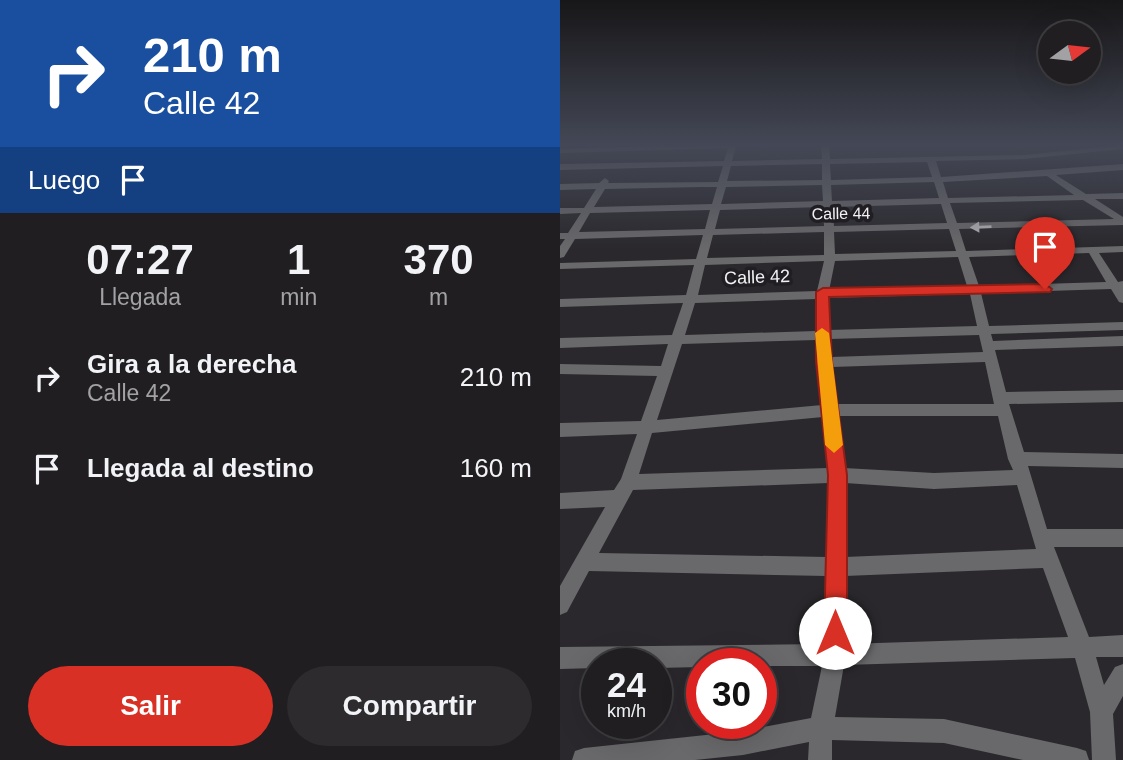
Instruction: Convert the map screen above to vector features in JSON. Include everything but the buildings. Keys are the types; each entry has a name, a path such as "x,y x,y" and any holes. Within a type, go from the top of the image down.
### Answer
{"street":[{"path":"560,255 605,179"},
{"path":"563,594 586,562 624,490 648,427 691,296 723,179"},
{"path":"560,187 953,179"},
{"path":"1057,179 1123,221"},
{"path":"938,180 975,292 1016,459 1047,558 1083,649 1101,712 1104,760"},
{"path":"820,760 821,728 835,655 837,475 822,334 823,292 830,258 826,182"},
{"path":"560,211 946,203 1123,196"},
{"name":"Calle 44","path":"560,236 829,228 955,228 1123,221"},
{"path":"1093,250 1119,285 1123,299"},
{"path":"560,266 1123,250"},
{"name":"Calle 42","path":"560,303 691,296 823,292 975,292 1119,285"},
{"path":"560,343 1123,326"},
{"path":"824,362 1123,341"},
{"path":"560,369 666,371"},
{"path":"560,430 648,427 831,410 1002,404 1123,396"},
{"path":"1016,459 1123,461"},
{"path":"560,501 624,490 837,475 934,481 1022,477"},
{"path":"1041,538 1123,538"},
{"path":"586,562 836,567 1047,558"},
{"path":"560,658 835,655 1123,646"},
{"path":"1101,712 1123,675"},
{"path":"584,760 743,743 821,728 944,732 1039,755 1077,760"}],"slow traffic":[{"path":"822,333 834,445"}],"route":[{"path":"835,633 837,475 824,362 823,292 1045,289"}]}
